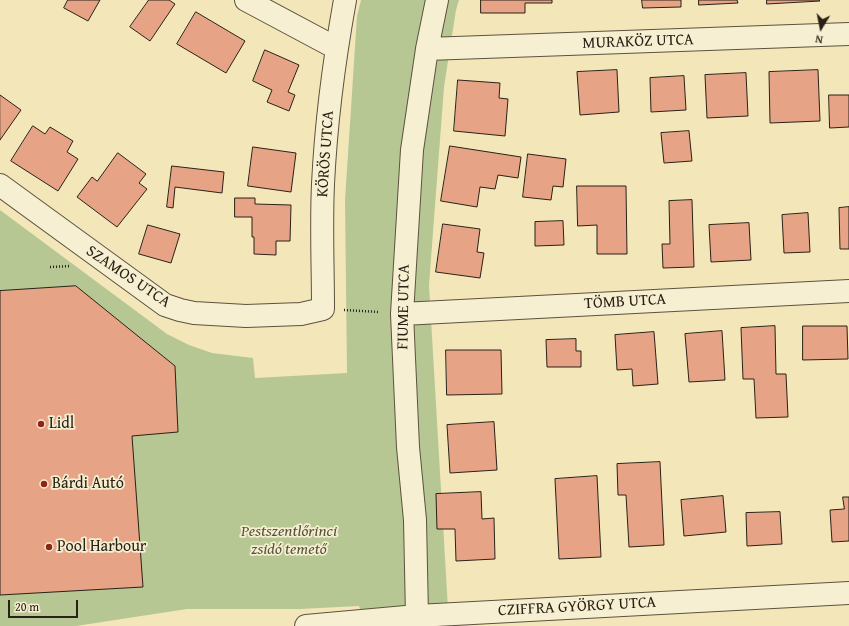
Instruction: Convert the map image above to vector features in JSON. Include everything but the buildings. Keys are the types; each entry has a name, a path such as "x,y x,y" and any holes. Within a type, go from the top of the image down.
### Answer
{"street":[{"path":"246,0 336,48"},
{"name":"KÖRÖS UTCA","path":"323,309 323,185 326,133 336,48 345,0"},
{"name":"FIUME UTCA","path":"417,616 415,520 408,447 402,314 412,150 427,49 438,0"},
{"name":"MURAKÖZ UTCA","path":"427,49 849,34"},
{"name":"SZAMOS UTCA","path":"0,185 165,305 194,313 246,316 301,314 323,309"},
{"name":"TÖMB UTCA","path":"402,314 849,291"},
{"name":"CZIFFRA GYÖRGY UTCA","path":"306,626 417,616 849,593"}],"path":[{"path":"323,309 402,314"}],"green space":[{"name":"Pestszentlőrinci zsidó temető","path":"361,0 459,0 456,10 444,87 429,285 449,626 365,626 359,606 300,609 187,609 76,626 0,626 0,210 167,334 189,345 212,353 253,358 255,378 347,373 345,200 357,16"}],"place":[{"name":"Lidl","path":"41,424"},
{"name":"Bárdi Autó","path":"44,484"},
{"name":"Pool Harbour","path":"49,547"}]}
